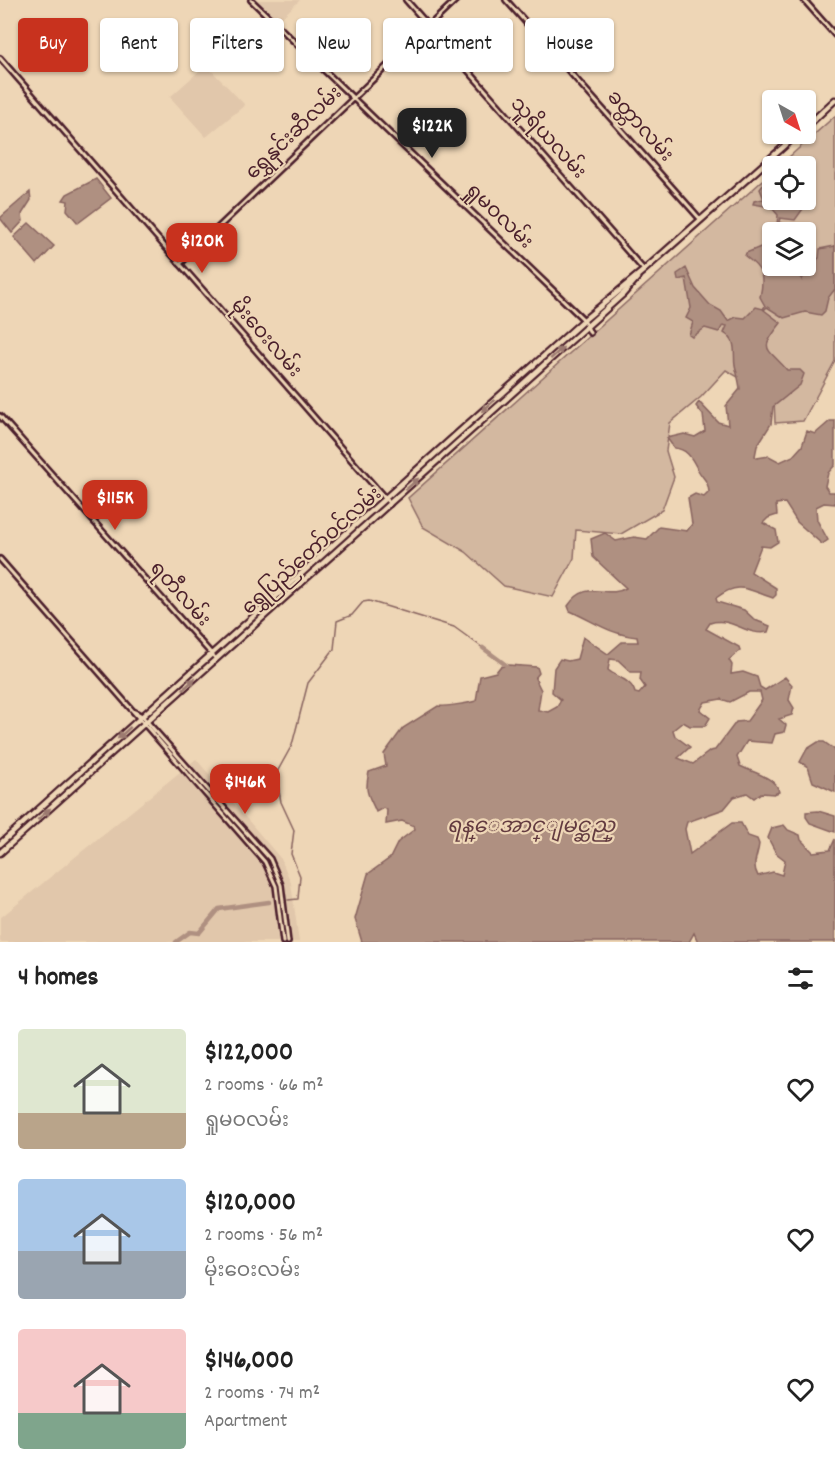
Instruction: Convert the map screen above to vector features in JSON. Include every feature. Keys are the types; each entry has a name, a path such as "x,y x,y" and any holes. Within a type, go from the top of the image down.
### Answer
{"main road":[{"path":"816,118 835,100"},
{"name":"ရွှေပြည်တော်ဝင်လမ်း","path":"0,844 584,320 787,144"},
{"name":"ရွှေပြည်တော်ဝင်လမ်း","path":"0,853 587,327 623,294 643,271"}],"street":[{"name":"ရှုမဝလမ်း","path":"251,0 355,97 584,320 590,333"},
{"name":"သူရိယလမ်း","path":"406,0 421,18"},
{"name":"ရွှေနှင်းဆီလမ်း","path":"439,18 456,0"},
{"name":"ခတ္တာလမ်း","path":"506,0 701,220"},
{"path":"804,0 835,35"},
{"name":"မိုးဝေးလမ်း","path":"0,58 390,504"},
{"name":"ရွှေနှင်းဆီလမ်း","path":"180,264 383,71"},
{"name":"သူရိယလမ်း","path":"468,72 643,271"},
{"name":"ရတီလမ်း","path":"0,416 216,659"},
{"path":"0,559 133,712 270,860 281,885 288,942"},
{"path":"145,723 265,862 276,886 283,942"}],"shaded area":[{"path":"253,0 300,0 281,18 273,18"},
{"path":"198,72 213,72 245,105 206,137 170,97"},
{"path":"835,116 835,361 803,421 775,423 774,398 726,370 701,397 670,423 666,451 674,477 662,510 621,534 576,530 574,558 553,597 504,586 466,552 423,527 408,498 762,181 762,210 816,210 816,156 790,156 804,144 816,144 816,133"},
{"path":"196,759 281,859 291,883 299,942 0,942 0,918"}],"water":[{"path":"96,179 111,198 78,223 67,210 68,201 63,200 67,194"},
{"path":"30,192 31,200 22,214 23,221 12,233 0,218"},
{"name":"ရန္ေအာင္ျမင္ဆည္","path":"762,199 762,206 753,204 754,201"},
{"name":"ရန္ေအာင္ျမင္ဆည္","path":"774,210 802,210 795,220 780,218 777,222 778,215"},
{"path":"29,223 54,246 37,264 14,237"},
{"name":"ရန္ေအာင္ျမင္ဆည္","path":"762,246 762,276 800,276 802,280 804,276 816,276 816,260 819,258 820,249 835,246 835,289 828,298 825,311 821,315 805,312 784,318 767,307 764,310 781,323 769,339 770,352 787,370 800,370 804,374 800,385 773,407 771,424 757,446 755,456 757,458 769,456 780,462 793,456 802,446 807,431 815,434 830,421 835,421 835,465 828,473 825,486 829,492 835,492 835,504 824,503 816,507 817,520 828,540 822,544 797,522 785,503 776,504 777,515 768,518 763,523 776,530 778,542 770,547 761,546 751,572 776,588 776,595 773,598 738,588 731,589 716,598 717,602 744,610 755,620 770,626 768,632 753,632 725,622 710,623 706,629 739,647 740,650 729,660 732,665 731,674 743,672 757,677 760,687 765,690 785,677 792,685 789,700 794,708 792,715 779,719 786,725 784,732 775,734 772,743 747,741 737,757 740,766 769,779 779,792 761,793 754,798 747,793 734,797 724,809 687,822 685,829 690,854 732,823 741,823 748,836 757,839 759,844 755,864 758,876 773,872 782,875 785,860 776,853 768,838 772,828 784,825 788,830 800,835 801,840 813,852 830,850 835,839 835,942 698,942 694,933 689,942 362,942 355,919 368,874 390,858 398,842 415,829 414,826 402,821 386,824 387,810 383,808 376,812 367,790 369,772 386,766 384,754 403,728 438,706 476,701 480,676 496,672 500,667 508,665 537,667 539,673 535,678 541,690 538,710 548,712 557,707 561,700 552,692 554,668 560,659 568,661 577,659 583,637 608,654 622,642 638,642 637,637 602,627 570,611 568,606 575,597 582,593 612,592 626,588 593,557 591,539 605,533 616,541 634,537 647,539 659,527 687,531 692,524 688,498 695,494 704,497 709,492 706,482 689,455 683,450 674,448 667,438 684,434 695,437 705,431 703,415 696,406 699,402 718,422 728,425 726,406 740,389 734,347 724,333 727,326 723,325 719,332 705,328 692,337 689,335 693,322 686,318 691,308 686,278 678,280 677,274 686,268 695,288 710,305 721,311 728,321 736,317 745,318 756,307 763,309 765,306 760,297 761,273 745,256 746,253","holes":["610,659 618,660 631,672 641,672 640,680 645,687 639,694 635,693 628,682 608,670","749,692 760,692 762,700 747,721 736,722 715,750 710,751 693,764 678,758 690,747 675,736 673,730 683,722 690,726 705,726 710,718 700,710 705,702 721,699 730,702"]},
{"path":"818,742 824,742 835,750 835,792 813,782 808,767 800,762 807,749"},
{"path":"818,811 835,816 835,832 810,823 806,812"}],"waterway":[{"path":"288,900 298,899 300,876 291,854 294,830 281,802 276,774 292,745 308,683 334,649 337,621 352,615 363,602 369,601 454,627 483,648"},
{"path":"483,648 506,665"},
{"path":"176,942 190,932 199,933 219,909 269,902"}]}
